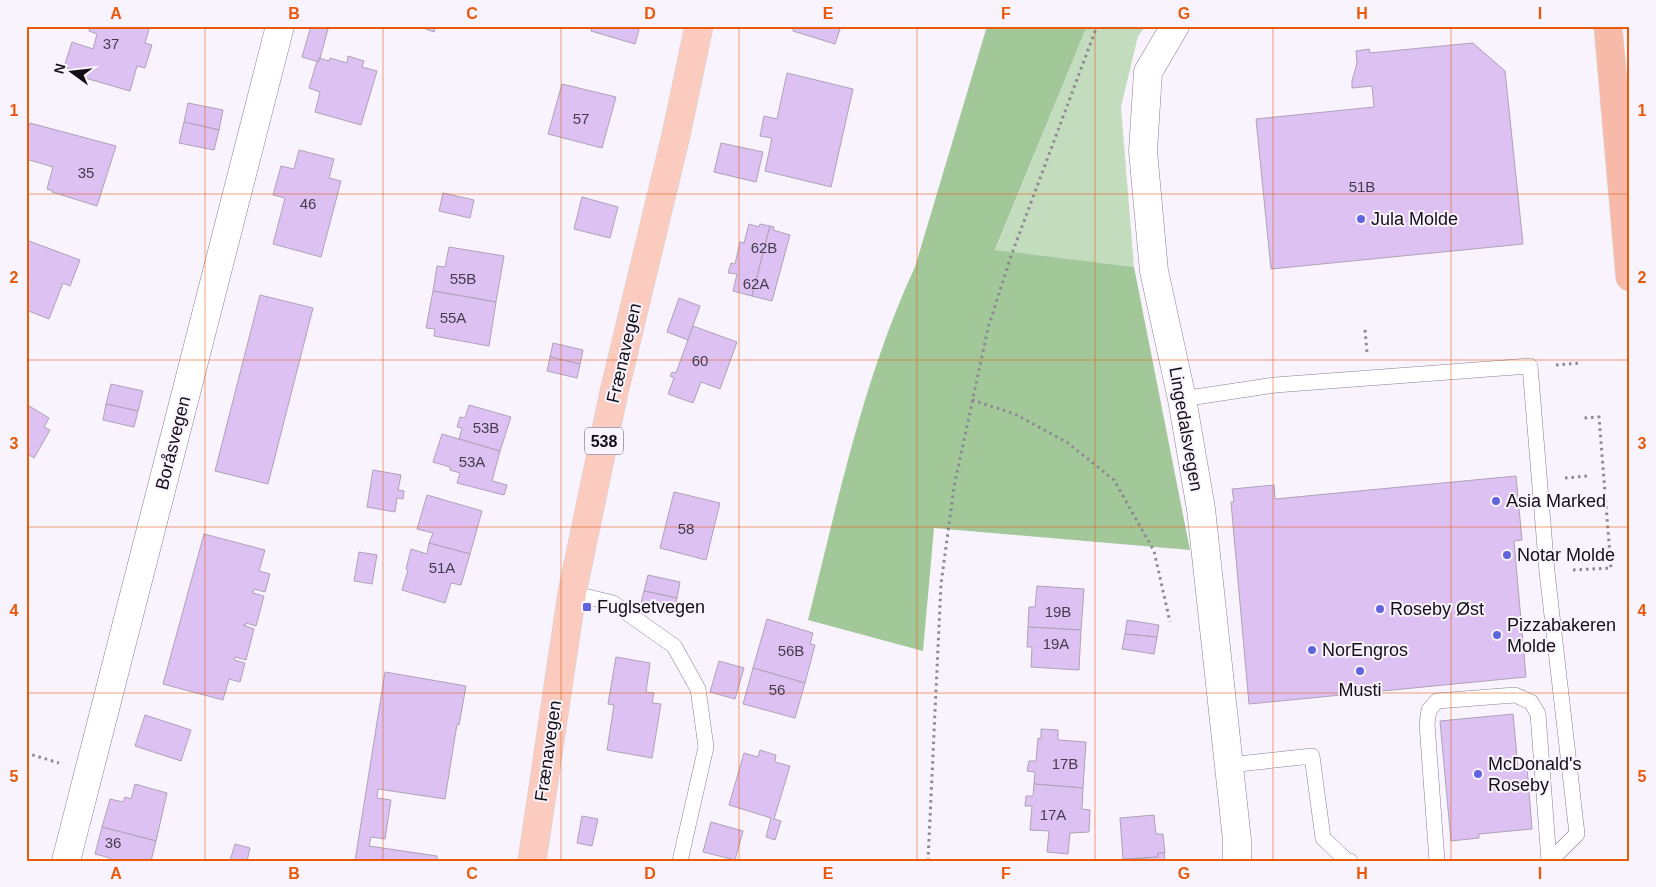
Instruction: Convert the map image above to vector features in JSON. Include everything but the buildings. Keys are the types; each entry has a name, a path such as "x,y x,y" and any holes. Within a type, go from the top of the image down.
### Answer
{"highway":[{"path":"1608,26 1630,277"}],"main road":[{"name":"Frænavegen","path":"532,861 572,593 614,392 676,135 699,26"}],"street":[{"name":"Boråsvegen","path":"66,861 280,26"},
{"name":"Lingedalsvegen","path":"1175,26 1148,72 1143,151 1154,271 1182,399 1201,509 1240,854"}],"lane":[{"path":"1182,399 1275,385 1530,366 1547,572 1577,834 1549,861"},
{"path":"572,593 614,603 674,646 698,690 706,747 680,861"},
{"path":"1437,861 1427,724 1429,710 1437,701 1515,695 1531,702 1538,714 1549,861"},
{"path":"1229,765 1312,756 1323,838 1346,860 1350,861"}],"path":[{"path":"928,861 941,584 954,487 988,328 1010,256 1097,26"},
{"path":"972,400 1015,414 1060,439 1114,480 1154,551 1170,622"},
{"path":"1547,572 1611,568 1599,417 1584,418"}],"green space":[{"path":"987,26 1087,26 995,250 1134,267 1190,550 934,528 923,651 808,620 841,486 866,397 897,309 915,267"},
{"path":"1087,26 1146,26 1138,36 1121,107 1134,267 995,251"}],"place":[{"name":"Jula Molde","path":"1361,219"},
{"name":"Asia Marked","path":"1496,501"},
{"name":"Notar Molde","path":"1507,555"},
{"name":"Fuglsetvegen","path":"587,607"},
{"name":"Roseby Øst","path":"1380,609"},
{"name":"Pizzabakeren Molde","path":"1497,635"},
{"name":"NorEngros","path":"1312,650"},
{"name":"Musti","path":"1360,671"},
{"name":"McDonald's Roseby","path":"1478,774"}]}
